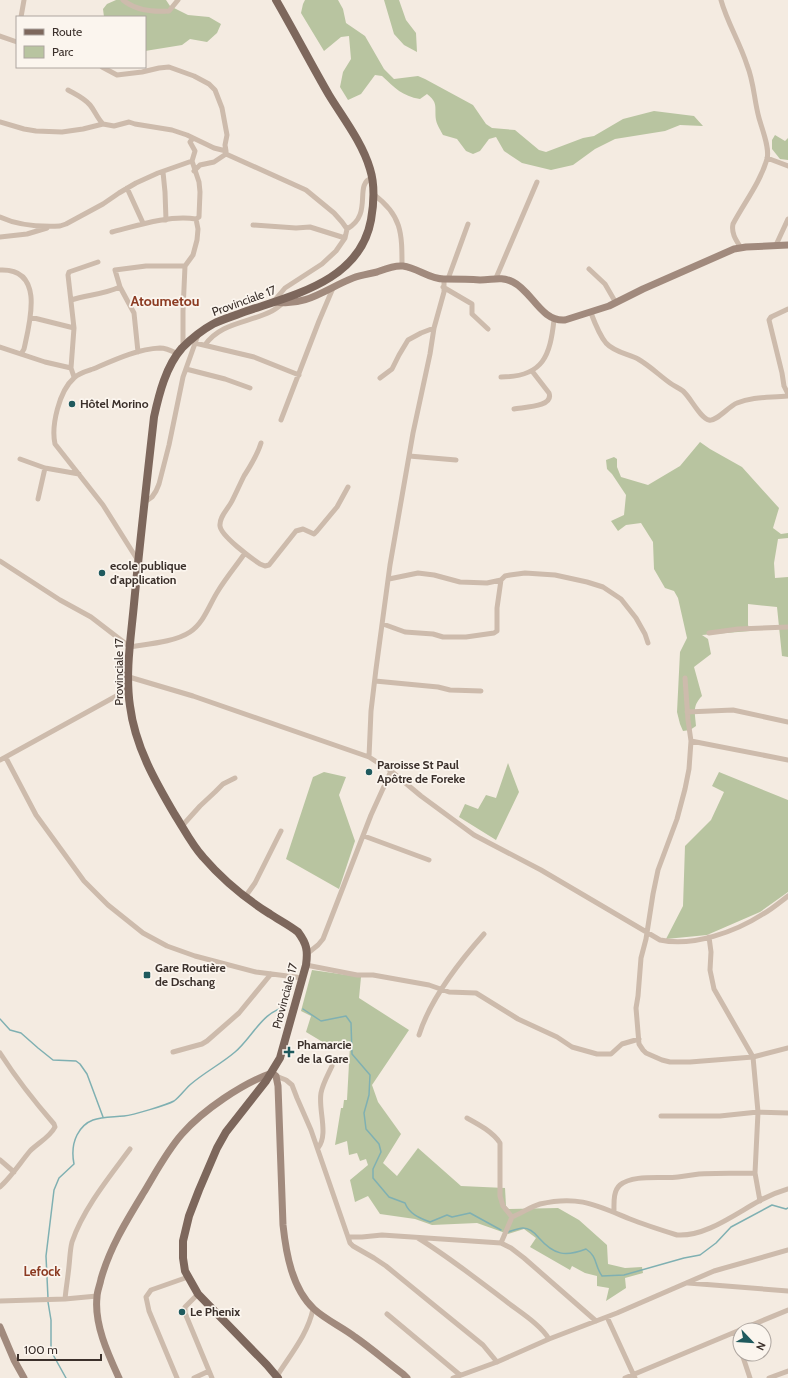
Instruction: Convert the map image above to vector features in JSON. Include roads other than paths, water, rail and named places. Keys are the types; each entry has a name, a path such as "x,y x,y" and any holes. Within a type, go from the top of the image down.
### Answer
{"main road":[{"name":"Provinciale 17","path":"276,0 360,147 370,168 373,194 369,228 361,245 353,256 340,271 331,278 278,302 214,323 196,339 184,347 178,354 163,382 158,396 154,417 138,560 130,647 129,689 134,730 157,785 203,857 245,897 298,932 305,940 308,953 303,978 274,1074 226,1132 198,1190 189,1216 183,1241 185,1271 198,1294 277,1377"}],"street":[{"path":"21,16 24,0"},
{"path":"123,0 138,7 158,12 170,11 178,0"},
{"path":"721,0 725,14 738,40 748,66 756,99 758,117 764,137 767,158 751,193 733,224 732,229 734,236 741,248"},
{"path":"0,36 16,42"},
{"path":"104,68 117,75 169,67 194,76 209,84 215,90 222,108 227,135 225,145 226,152"},
{"path":"68,90 90,104 103,124"},
{"path":"0,122 24,129 52,132 83,129 103,124 114,126 130,122 172,130 226,152 306,190 334,213 346,229 345,238 336,251 322,264 285,288 278,302 270,312 220,330 211,336 205,345"},
{"path":"184,347 183,311 185,266 193,255 198,229 196,220 199,216 199,182 194,171 192,161 194,151 190,142 193,138"},
{"path":"194,171 200,166 214,162 226,152"},
{"path":"767,158 788,166"},
{"path":"0,217 10,222 21,224 60,226 103,204 136,183 192,161"},
{"path":"163,172 166,220"},
{"path":"346,229 356,222 359,217 362,208 364,182 372,178"},
{"path":"496,278 537,182"},
{"path":"127,188 143,223"},
{"path":"373,194 383,201 397,222 401,232 402,266"},
{"path":"112,232 143,223 175,218 196,220"},
{"path":"776,245 788,219"},
{"path":"369,757 371,711 376,669 390,565 409,456 434,328 444,292 445,282 468,224"},
{"path":"253,225 310,228 345,238"},
{"path":"0,237 27,234 50,226"},
{"path":"445,282 496,278 509,280 519,285 543,311 554,320 565,320 609,306 708,260 741,248 788,245"},
{"path":"74,377 71,368 74,328 67,279 70,272 98,262"},
{"path":"138,352 134,313 120,287 115,270 146,266 185,266"},
{"path":"278,302 306,300 353,278 391,267 402,266 445,282 472,304 472,314 488,328"},
{"path":"589,269 605,284 616,303"},
{"path":"0,270 12,271 25,279 30,288 30,317 24,349 21,354"},
{"path":"71,300 111,291 120,287"},
{"path":"281,420 333,288"},
{"path":"590,313 607,344 618,351 639,360 679,388 686,394 702,415 709,420 715,420 726,409 747,399 788,395 784,386 769,320 771,317 788,309"},
{"path":"30,317 74,328"},
{"path":"501,377 521,375 539,365 549,350 552,341 554,320"},
{"path":"380,378 392,369 408,340 421,332 434,328"},
{"path":"145,502 156,492 160,480 186,369 196,339 205,345 254,357 299,375"},
{"path":"0,347 45,362 71,368"},
{"path":"138,560 104,505 55,444 54,438 56,416 63,393 74,377 120,357 138,352 161,348 178,354"},
{"path":"186,369 225,379 250,388"},
{"path":"514,409 545,404 549,400 549,393 532,370"},
{"path":"261,443 253,464 244,477 232,502 221,520 220,527 223,533 245,553 260,564 265,566 269,565 296,531 303,529 314,534 337,507 348,487"},
{"path":"409,456 456,460"},
{"path":"20,459 45,468 79,474"},
{"path":"38,499 45,468"},
{"path":"0,561 60,600 92,617 130,647 178,637 196,627 245,553"},
{"path":"389,579 418,573 434,575 460,582 483,583 501,580 505,576 525,573 555,575 600,586 614,594 632,612 645,634 648,643"},
{"path":"383,624 405,632 433,634 442,638 466,637 494,633 497,631 497,608 501,580"},
{"path":"709,633 738,629 788,627"},
{"path":"129,677 193,696 369,757 391,771 421,796 474,835 541,870 660,940 683,941 724,933 763,914 788,896"},
{"path":"686,678 691,741 689,769 677,818 658,870 641,958 636,1008 639,1044 646,1053 670,1062 690,1062 753,1057 788,1048"},
{"path":"375,681 438,687 450,690 482,691"},
{"path":"0,760 129,689"},
{"path":"688,712 733,710 788,722"},
{"path":"691,741 788,760"},
{"path":"6,758 36,816 84,881 108,905 143,933 167,946 195,956 236,967 271,974 303,978"},
{"path":"308,953 323,939 350,866 391,771"},
{"path":"182,826 222,784 235,778"},
{"path":"245,897 255,882 281,831"},
{"path":"364,836 429,860"},
{"path":"419,1035 423,1021 431,1005 484,934"},
{"path":"709,937 711,952 710,970 714,989 753,1057 758,1112 755,1173 760,1201"},
{"path":"306,965 357,975 373,975 429,985 456,993 476,993 518,1019 557,1037 577,1049 606,1055 610,1054 622,1044 639,1039"},
{"path":"173,1052 202,1044 213,1037 239,1013 271,974"},
{"path":"0,1053 6,1064 32,1099 55,1127 52,1132 30,1151 0,1187"},
{"path":"318,1148 321,1144 323,1135 320,1111 321,1092 332,1066"},
{"path":"274,1074 278,1086 285,1248 296,1282 314,1309 355,1337 403,1374 406,1378"},
{"path":"120,1378 109,1356 101,1329 97,1308 97,1296 106,1262 121,1230 159,1166 175,1142 191,1124 212,1108 259,1077 274,1074 292,1085 318,1148 352,1246 386,1266 483,1345 497,1362"},
{"path":"661,1116 720,1116 758,1112 788,1113"},
{"path":"467,1118 498,1139 500,1143 500,1196 503,1206 512,1217"},
{"path":"65,1299 69,1254 72,1241 85,1213 130,1149"},
{"path":"0,1160 14,1172"},
{"path":"614,1211 615,1194 619,1186 635,1179 715,1173 755,1173"},
{"path":"501,1243 512,1217 539,1205 568,1200 580,1201 614,1211 677,1235 686,1236 705,1231 760,1201 788,1189"},
{"path":"348,1237 382,1235 501,1243 511,1248 524,1258 596,1321"},
{"path":"416,1237 435,1249 518,1310 540,1328 549,1339"},
{"path":"453,1378 497,1362 549,1339 607,1317 714,1271 788,1250"},
{"path":"177,1378 149,1311 146,1297 151,1290 188,1277"},
{"path":"687,1282 788,1291"},
{"path":"198,1294 185,1306 185,1313 212,1378"},
{"path":"0,1301 65,1299 97,1296"},
{"path":"277,1377 305,1333 314,1309"},
{"path":"760,1322 788,1310"},
{"path":"387,1314 460,1375"},
{"path":"607,1317 634,1376"},
{"path":"0,1327 14,1360 24,1378"},
{"path":"625,1378 634,1376 732,1334"},
{"path":"745,1362 750,1378"},
{"path":"194,1378 209,1371"},
{"path":"769,1378 788,1371"}],"waterway":[{"path":"48,1298 46,1256 54,1190 59,1178 74,1164 73,1146 81,1129 86,1124 97,1119 142,1112 174,1101 196,1080 235,1052 258,1025 271,1013 287,1007"},
{"path":"303,1009 321,1021 346,1016 351,1023 352,1054 370,1075 369,1095 364,1113 366,1129 379,1144 381,1152 373,1169 373,1178 389,1197 405,1203 412,1213 430,1222 447,1215 452,1217 470,1213 501,1230"},
{"path":"0,1019 10,1030 21,1033 53,1060 76,1061 80,1064 87,1074 103,1117"},
{"path":"508,1232 526,1228 534,1233 544,1244 560,1253 566,1254 579,1252 586,1249 594,1258 602,1276 624,1275 700,1255 716,1243 731,1227 772,1205 786,1209 788,1208"},
{"path":"48,1302 51,1320 51,1351 66,1378"}],"place":[{"name":"Hôtel Morino","path":"72,404"},
{"name":"ecole publique d'application","path":"102,573"},
{"name":"Paroisse St Paul Apôtre de Foreke","path":"369,772"},
{"name":"Gare Routière de Dschang","path":"147,975"},
{"name":"Phamarcie de la Gare","path":"289,1052"},
{"name":"Le Phenix","path":"182,1312"}],"district":[{"name":"Atoumetou","path":"165,301"},
{"name":"Lefock","path":"42,1271"}]}
